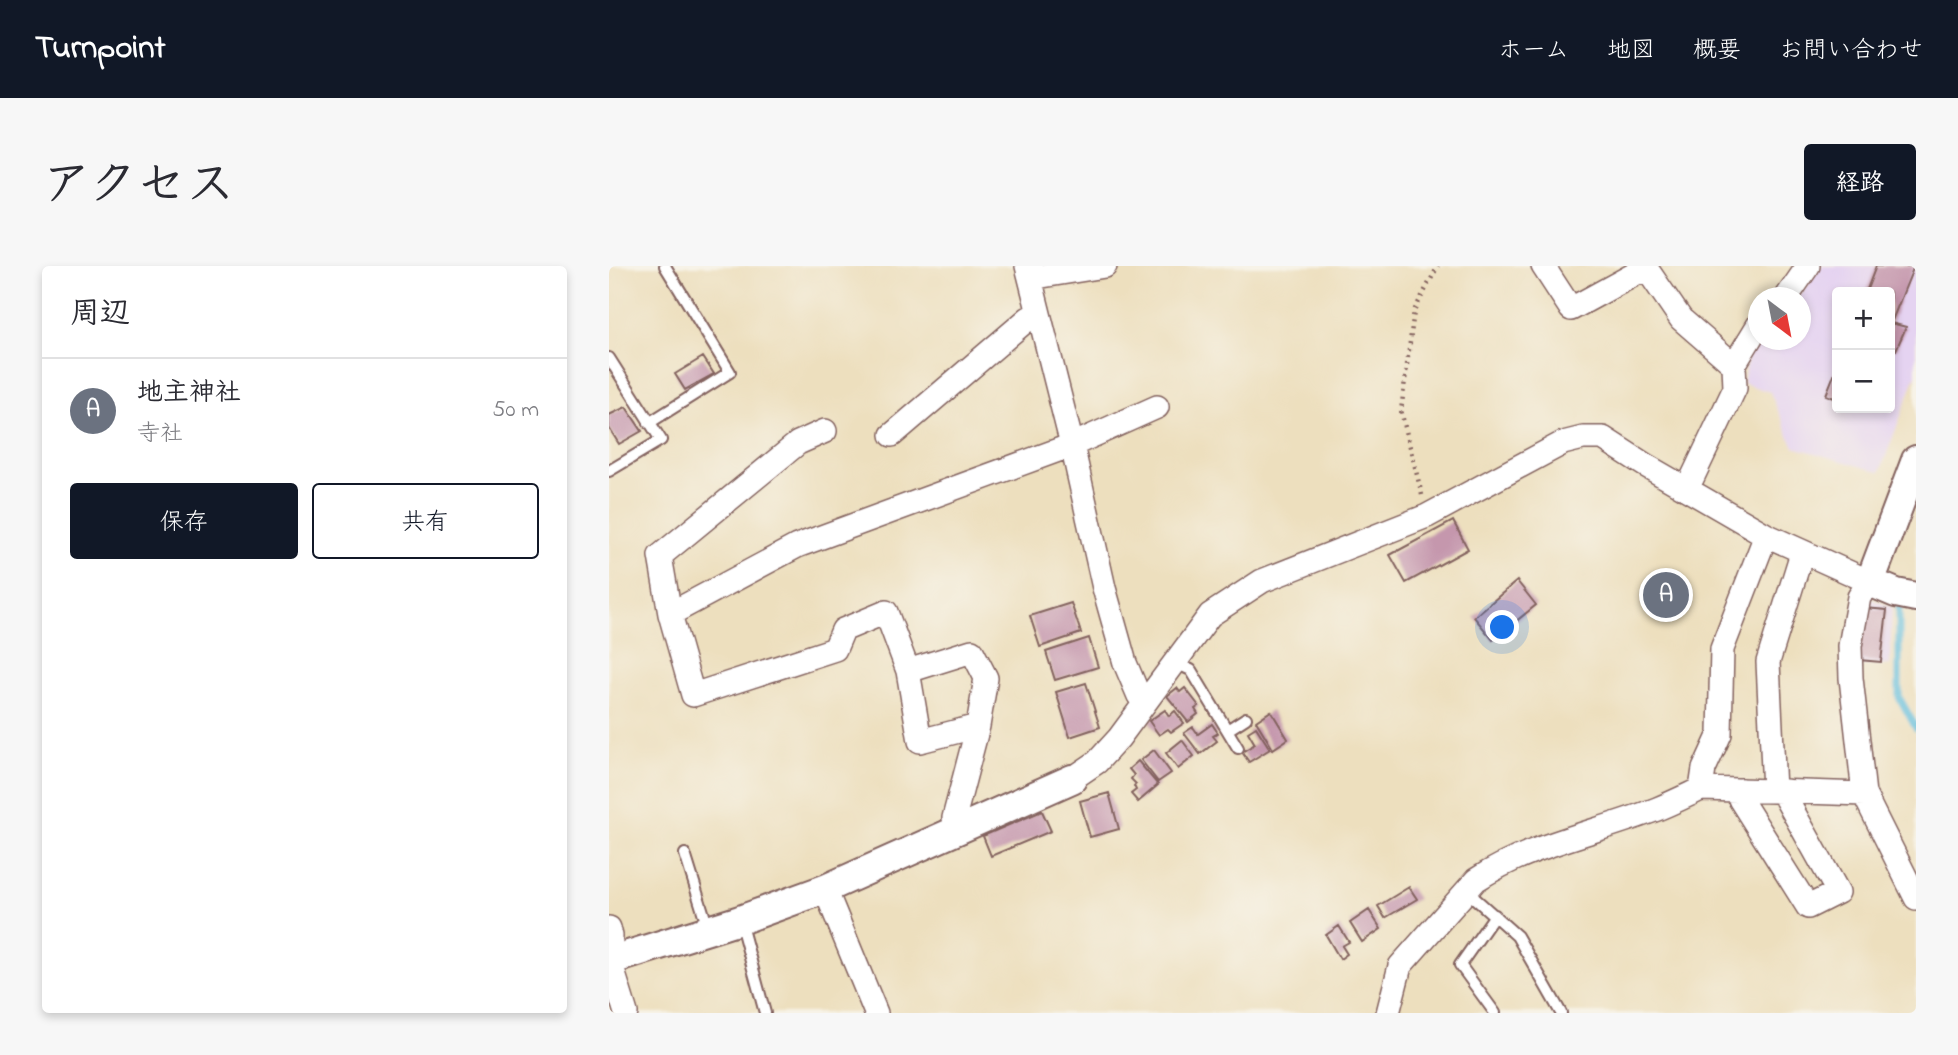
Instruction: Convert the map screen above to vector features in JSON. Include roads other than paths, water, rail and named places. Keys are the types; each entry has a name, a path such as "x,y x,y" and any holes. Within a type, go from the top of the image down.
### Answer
{"street":[{"path":"1105,266 1028,272 1072,445 1104,588 1125,663 1139,696 1147,700"},
{"path":"1543,266 1571,309 1646,267 1681,319 1734,365"},
{"path":"1794,287 1808,266"},
{"path":"892,435 1029,318 1038,315"},
{"path":"1687,489 1735,388 1734,365 1748,342"},
{"path":"670,614 797,547 1072,445 1157,407"},
{"path":"825,431 799,443 660,556 670,614 693,695 835,649 843,630 885,612 908,671 920,741 978,726"},
{"path":"609,961 740,920 825,889 1072,779 1097,762 1119,738 1210,615 1262,581 1427,516 1563,443 1583,438 1603,438 1766,535 1896,593 1916,597"},
{"path":"1916,460 1870,582 1859,597 1850,646 1864,794 1916,898"},
{"path":"1701,789 1704,769 1720,734 1722,649 1766,535"},
{"path":"1741,790 1741,799 1808,907 1838,892 1780,791 1768,662 1803,553"},
{"path":"908,671 972,651 986,678 978,726 954,818 959,830"},
{"path":"1388,1013 1400,966 1476,880 1491,870 1565,838 1655,810 1701,789 1864,794"},
{"path":"825,889 876,1013"},
{"path":"609,928 609,961 626,1013"}],"lane":[{"path":"649,423 730,372 665,266"},
{"path":"609,358 661,440 609,471"},
{"path":"1173,662 1191,670 1238,748"},
{"path":"1229,729 1246,718"},
{"path":"685,854 708,930"},
{"path":"1466,892 1517,936 1561,1013"},
{"path":"1495,915 1460,965 1495,1013"},
{"path":"740,920 765,1013"}],"waterway":[{"path":"1899,608 1899,697 1916,728"}],"place":[{"name":"地主神社","path":"1666,595"}]}
